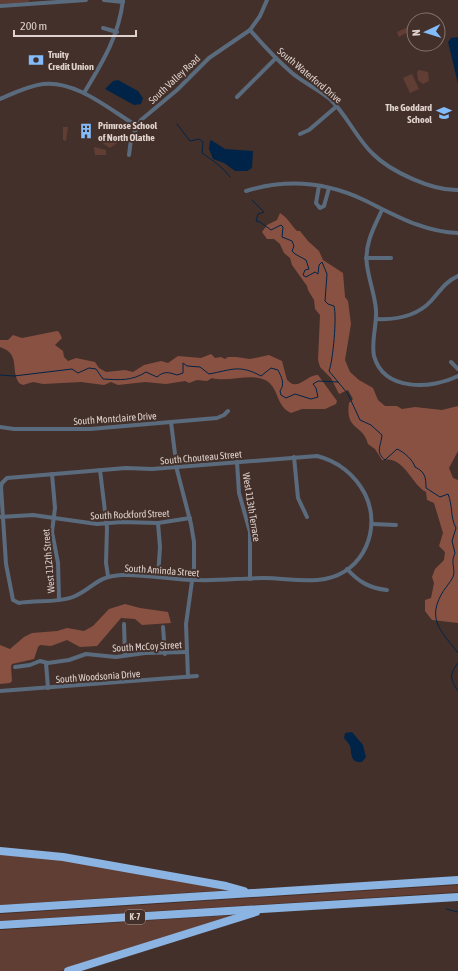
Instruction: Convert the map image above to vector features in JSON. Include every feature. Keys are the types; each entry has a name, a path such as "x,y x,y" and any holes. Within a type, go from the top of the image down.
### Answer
{"highway":[{"path":"0,851 39,853 96,862 226,886 251,893"},
{"name":"K-7","path":"0,909 458,880"},
{"name":"K-7","path":"0,925 458,896"},
{"path":"68,971 271,908"}],"street":[{"path":"0,6 34,2 86,0"},
{"path":"84,93 109,51 117,32 123,1 104,0"},
{"path":"250,30 260,16 267,0"},
{"path":"103,28 117,32"},
{"name":"South Waterford Drive","path":"250,30 293,74 316,89 337,106 372,153 393,170 437,188 458,190"},
{"name":"South Valley Road","path":"129,155 131,139 137,126 153,109 177,90 201,64 250,30"},
{"path":"237,98 276,58"},
{"path":"0,99 26,88 45,84 65,85 84,93 137,126"},
{"path":"300,134 309,130 337,106"},
{"path":"246,191 285,183 319,186 349,194 422,227 458,233"},
{"path":"319,186 316,203 320,208 324,206 329,188"},
{"path":"382,210 371,235 366,258 374,296 376,319 374,356 380,369 387,376 408,384 442,382 458,376"},
{"path":"366,258 391,258"},
{"path":"376,319 398,318 415,312 431,301 445,284 458,276"},
{"path":"450,362 458,369"},
{"name":"South Montclaire Drive","path":"0,427 14,429 90,429 217,418 224,415 228,411"},
{"path":"171,422 176,468 190,518 194,542 192,580 186,624 188,677"},
{"name":"South Chouteau Street","path":"2,517 1,487 4,480 7,478 100,470 176,468 317,456 329,459 343,467 360,485 370,509 372,524 366,548"},
{"path":"294,457 298,498 307,517"},
{"name":"West 113th Terrace","path":"237,462 239,493 250,532 250,579"},
{"path":"100,470 106,524 106,563 108,576"},
{"name":"West 112th Street","path":"52,474 54,508 52,532 58,563 59,599"},
{"name":"South Rockford Street","path":"2,517 33,515 87,523 106,524 158,523 190,518"},
{"name":"South Aminda Street","path":"2,517 6,564 13,600 19,603 59,599 80,594 108,576 123,575 192,580 250,579 312,581 326,579 347,569 366,548"},
{"path":"158,523 160,547 158,578"},
{"path":"372,524 396,525"},
{"path":"347,569 358,581 368,587 387,590"},
{"path":"124,624 125,655"},
{"path":"163,627 165,654"},
{"name":"South McCoy Street","path":"15,667 30,666 40,661 46,663 69,660 86,654 100,654 116,657 125,655 187,652"},
{"path":"46,663 48,688"},
{"name":"South Woodsonia Drive","path":"0,691 197,676"}],"shaded area":[{"path":"0,0 30,0 28,2 0,4"},
{"path":"406,28 406,33 399,37 397,32"},
{"path":"419,70 428,72 429,81 423,84 418,80 417,72"},
{"path":"412,74 419,89 410,93 403,78"},
{"path":"63,127 68,127 66,141 63,140"},
{"path":"105,135 117,143 110,148 101,142"},
{"path":"94,147 106,150 106,155 95,155"},
{"path":"280,213 319,251 323,260 343,273 345,297 348,301 351,324 345,360 350,372 359,380 373,388 378,400 385,406 397,406 402,409 415,407 442,410 458,406 458,451 449,468 453,478 458,480 458,623 432,620 425,611 425,600 431,598 434,583 432,577 435,569 444,560 445,552 439,546 443,533 434,503 427,500 426,492 416,483 402,466 390,460 382,460 375,449 368,444 366,438 352,423 350,418 348,412 349,403 353,399 348,390 339,394 331,378 320,367 318,360 320,315 315,309 314,300 307,286 292,265 290,258 284,253 280,244 274,239 267,239 262,232 267,225 277,220"},
{"path":"57,331 62,338 55,345 63,351 64,357 68,361 76,358 95,362 99,368 106,372 125,370 133,372 144,365 161,361 168,363 178,356 201,358 211,354 215,358 221,357 225,359 228,357 236,357 250,359 269,355 282,361 287,380 292,384 299,383 312,376 318,375 337,401 336,404 325,409 302,409 291,413 286,410 280,402 271,384 261,378 254,377 226,379 212,378 207,381 197,380 189,383 185,381 166,384 145,382 118,385 111,382 104,385 81,382 43,384 33,382 23,385 19,383 16,378 13,358 11,354 0,347 0,340 8,340 13,335 22,338"},
{"path":"125,604 168,612 171,623 142,625 135,619 121,618 97,646 80,647 67,640 51,646 40,645 34,659 12,664 12,681 10,683 0,684 0,645 10,649 24,637 32,633 57,631 67,628 84,631 93,626 109,609"},
{"path":"0,854 66,859 226,890 0,905"},
{"path":"458,885 458,892 0,921 0,914"},
{"path":"236,915 60,971 0,971 0,930"}],"water":[{"path":"458,37 458,84 448,42 451,38"},
{"path":"118,80 138,91 143,98 141,104 134,105 105,89 113,81"},
{"path":"211,140 225,149 253,151 252,168 247,171 235,171 224,163 213,159 209,149"},
{"path":"352,732 363,745 366,757 362,762 355,761 353,759 350,745 344,738 345,733"}],"waterway":[{"path":"177,124 190,141 199,139 203,142 202,153 214,161 230,177"},
{"path":"252,200 264,212 258,214 256,221 260,222 271,230 281,225 283,227 282,237 292,241 294,246 292,251 306,260 309,269 305,270 303,275 306,277 315,272 318,274 319,265 322,262 327,274 325,301 334,306 335,311 334,338 329,371 348,394 360,420 371,425 382,435 379,449 380,454 385,460 397,449 400,450 408,456 415,467 423,473 426,488 440,497 448,494 456,528 452,541 455,553 453,560 454,574 437,604 436,620 442,633 458,653"},
{"path":"0,375 14,376 72,369 78,373 89,368 96,369 103,379 120,380 136,377 146,372 157,377 166,373 177,375 183,373 183,363 187,366 200,367 209,374 241,369 261,376 271,368 278,370 282,378 283,383 280,391 281,395 286,398 295,394 311,399 318,397 316,388 313,384 318,381 338,382"},
{"path":"458,663 452,674 453,683 458,691"},
{"path":"446,909 458,912"}],"place":[{"name":"Truity Credit Union","path":"36,60"},
{"name":"The Goddard School","path":"444,113"},
{"name":"Primrose School of North Olathe","path":"86,131"}]}
